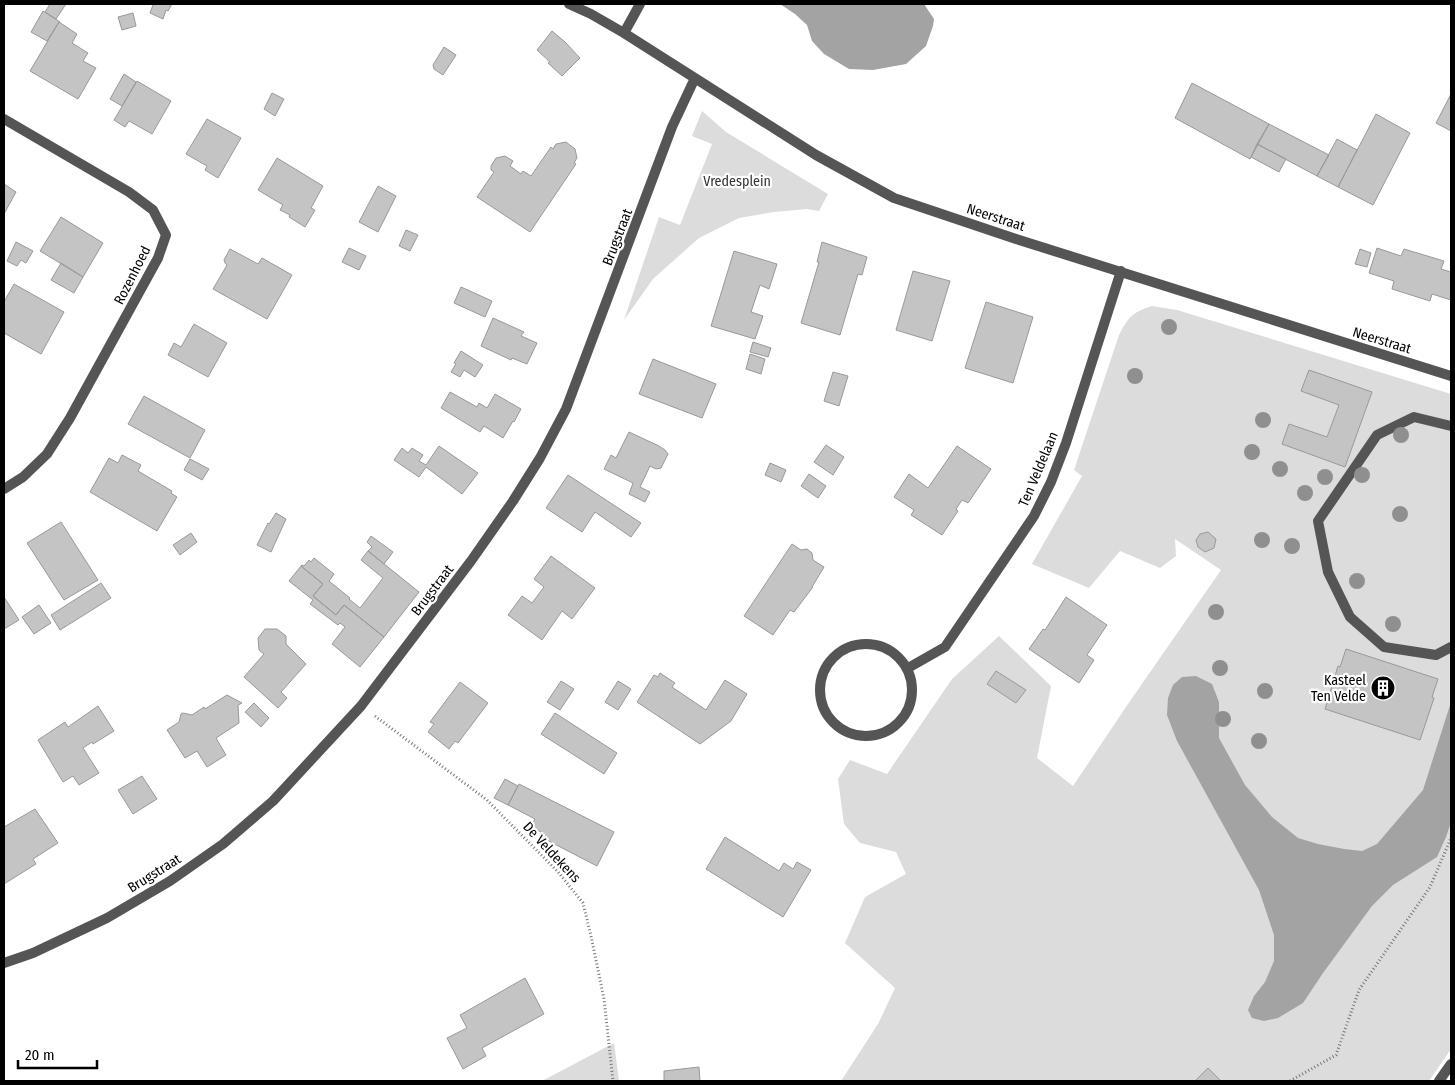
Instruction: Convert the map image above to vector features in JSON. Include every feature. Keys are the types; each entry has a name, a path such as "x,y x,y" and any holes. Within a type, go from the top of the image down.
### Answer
{"street":[{"name":"Neerstraat","path":"569,4 624,33 816,155 894,198 1016,239 1451,376"},
{"path":"624,33 640,4"},
{"name":"Brugstraat","path":"4,963 33,953 107,918 170,881 223,844 273,801 361,706 470,561 513,501 540,458 566,409 672,127 695,78"},
{"name":"Rozenhoed","path":"4,118 128,192 153,210 166,235 158,258 70,418 48,454 23,477 4,489"},
{"name":"Ten Veldelaan","path":"908,668 945,647 1034,516 1051,482 1066,443 1121,271"},
{"path":"1451,426 1414,417 1377,435 1318,521 1328,572 1350,617 1384,647 1436,655 1451,647"},
{"path":"860,644 877,644 892,650 908,668 913,684 912,700 906,715 895,726 882,734 866,736 850,733 836,725 823,708 820,692 822,676 832,658 845,648 860,644"},
{"path":"1439,1081 1451,1064"}],"path":[{"name":"De Veldekens","path":"361,706 487,800 558,872 583,903 604,999 613,1081"},
{"path":"1290,1081 1336,1054 1359,990 1430,887 1451,838"}],"green space":[{"name":"Vredesplein","path":"702,111 726,132 828,194 819,211 807,209 739,218 699,238 653,279 624,320 659,217 680,225 712,144 692,136"},
{"path":"1152,306 1177,310 1451,394 1451,1049 1429,1081 841,1081 878,1024 895,988 845,943 865,897 906,874 896,852 860,843 844,824 838,779 850,760 887,774 952,679 999,636 1051,686 1037,758 1073,786 1221,570 1175,539 1176,556 1160,568 1120,551 1089,588 1032,564 1082,476 1074,470 1119,335 1131,316"},
{"path":"614,1043 619,1081 542,1081"}],"shaded area":[{"path":"780,4 924,4 934,19 926,46 906,64 873,70 849,69 824,54 812,41 807,25"},
{"path":"1196,676 1212,684 1219,702 1219,738 1245,785 1272,817 1298,838 1318,844 1362,851 1377,844 1423,790 1451,702 1451,822 1437,857 1393,885 1372,906 1303,1003 1278,1018 1264,1021 1252,1018 1248,1010 1254,996 1265,982 1274,961 1274,935 1259,890 1177,741 1167,715 1168,698 1173,685 1182,677"}],"building":[{"path":"50,4 66,4 56,19 45,12"},
{"path":"151,4 172,4 168,11 166,10 163,19 150,13 153,5"},
{"path":"43,11 60,22 47,41 31,32"},
{"path":"133,13 136,26 122,30 118,17"},
{"path":"59,22 77,34 72,43 88,53 83,61 96,68 78,99 30,71"},
{"path":"552,31 580,58 562,76 537,50"},
{"path":"444,47 456,55 443,75 434,69 433,65"},
{"path":"124,74 136,82 122,106 110,99"},
{"path":"137,81 171,101 152,134 129,121 125,127 114,120"},
{"path":"1192,83 1269,124 1250,159 1175,118"},
{"path":"272,93 284,99 275,116 264,109"},
{"path":"1451,94 1451,131 1436,123"},
{"path":"1376,114 1410,133 1373,205 1338,187"},
{"path":"207,119 241,138 218,178 205,170 207,166 186,154"},
{"path":"1269,124 1329,155 1317,176 1257,144"},
{"path":"1337,139 1357,150 1338,187 1317,176"},
{"path":"566,142 575,149 577,158 574,163 576,164 530,232 477,197 494,172 491,170 491,166 496,158 505,156 513,161 510,166 521,174 523,171 531,176 551,147 553,149 556,144"},
{"path":"1257,144 1286,159 1279,172 1251,157"},
{"path":"277,158 323,186 311,208 315,210 305,227 280,210 283,205 258,190"},
{"path":"4,184 16,192 4,214"},
{"path":"378,186 396,196 378,232 359,222"},
{"path":"61,217 103,243 83,277 40,251"},
{"path":"406,230 418,235 410,251 399,246"},
{"path":"16,242 33,251 26,263 21,260 17,266 7,261"},
{"path":"822,242 867,257 862,275 858,274 840,335 801,323 819,262 817,262"},
{"path":"349,248 366,256 359,270 342,262"},
{"path":"1377,248 1401,256 1404,249 1444,261 1441,269 1451,272 1451,300 1432,294 1430,301 1392,289 1394,281 1369,273"},
{"path":"230,249 258,264 262,258 292,275 267,319 213,289 227,265 224,260"},
{"path":"1360,249 1371,253 1367,267 1355,264"},
{"path":"734,251 777,264 769,289 760,285 751,312 763,316 755,339 711,326"},
{"path":"61,263 83,277 74,293 51,280"},
{"path":"913,271 950,281 932,341 896,330"},
{"path":"14,284 64,312 41,354 4,333 4,302"},
{"path":"461,287 492,301 485,317 454,303"},
{"path":"986,302 1033,317 1013,383 965,368"},
{"path":"493,318 524,332 521,336 537,343 527,364 512,358 511,360 481,346"},
{"path":"194,324 227,343 208,377 168,355 174,343 181,347"},
{"path":"753,342 771,348 768,357 750,352"},
{"path":"461,351 483,365 475,377 464,370 460,377 451,372"},
{"path":"750,354 765,359 761,374 746,369"},
{"path":"653,359 716,384 702,418 639,394"},
{"path":"1309,370 1372,392 1345,467 1282,444 1289,424 1327,437 1339,405 1301,391"},
{"path":"833,372 848,376 839,406 824,401"},
{"path":"450,392 477,407 479,403 487,408 495,394 521,409 503,438 484,426 480,432 441,408"},
{"path":"144,396 205,430 190,458 128,424"},
{"path":"629,432 659,446 668,454 661,468 656,469 650,466 640,487 650,492 645,502 629,494 633,483 604,469 611,455 616,458"},
{"path":"826,445 844,457 833,475 814,462"},
{"path":"439,446 478,473 462,494 426,467 419,477 394,460 402,448 408,453 412,448 423,455 419,461 426,465"},
{"path":"957,446 991,469 968,503 962,500 956,509 958,511 942,535 911,515 914,510 894,497 909,474 928,488"},
{"path":"122,455 141,465 138,471 172,491 171,493 177,497 157,531 90,492 109,458 118,463"},
{"path":"190,459 209,469 202,480 184,470"},
{"path":"770,463 786,470 781,482 765,475"},
{"path":"809,474 826,486 818,498 801,486"},
{"path":"568,475 641,523 631,537 595,512 582,532 546,508"},
{"path":"276,513 286,519 271,552 257,545 268,523"},
{"path":"61,522 98,580 64,600 27,543"},
{"path":"1208,532 1216,539 1214,548 1205,552 1198,547 1196,540 1200,534"},
{"path":"191,533 197,542 180,555 173,545"},
{"path":"371,536 393,552 384,564 368,551 372,547 367,542"},
{"path":"792,544 801,550 807,549 812,553 813,560 824,567 813,587 794,612 790,610 773,635 744,616"},
{"path":"368,551 419,592 384,637 344,605 336,615 313,596 323,584 301,566 304,566 309,560 311,562 314,558 334,574 329,581 360,608 383,578 361,560"},
{"path":"551,556 595,588 572,619 562,611 542,640 508,615 522,596 532,603 544,587 534,579"},
{"path":"301,566 323,584 313,596 336,615 344,605 384,637 360,667 332,644 345,627 340,623 338,625 310,604 313,600 289,581"},
{"path":"101,583 111,598 60,630 51,615"},
{"path":"4,597 19,620 4,629"},
{"path":"1066,597 1107,625 1087,655 1094,660 1079,683 1029,649 1043,629 1045,630"},
{"path":"39,605 51,623 34,634 22,617"},
{"path":"265,629 277,629 286,636 286,644 306,664 281,692 287,698 278,708 244,677 264,654 259,650 258,638"},
{"name":"Kasteel Ten Velde","path":"1346,649 1438,679 1432,697 1434,698 1420,740 1325,709 1338,666 1340,667"},
{"path":"996,671 1026,690 1016,703 987,684"},
{"path":"660,673 675,683 672,687 706,710 725,680 747,694 731,721 700,744 637,702 654,675 658,677"},
{"path":"561,681 574,689 560,710 547,702"},
{"path":"618,681 631,689 618,710 605,702"},
{"path":"460,682 488,703 458,743 455,741 449,749 428,732 434,724 430,722"},
{"path":"227,695 242,703 238,705 239,723 216,738 226,755 207,767 197,751 185,758 167,730 179,722 181,714 192,715"},
{"path":"254,703 269,718 261,727 245,712"},
{"path":"98,706 114,731 83,748 99,773 79,785 73,776 63,782 38,740 65,722 68,727"},
{"path":"555,713 617,753 604,774 541,734"},
{"path":"142,776 157,799 133,814 118,790"},
{"path":"505,779 518,786 508,805 494,798"},
{"path":"519,784 614,832 597,866 539,836 541,832 531,827 535,819 508,805"},
{"path":"35,809 58,843 33,859 36,864 4,884 4,827"},
{"path":"725,837 779,871 784,863 793,869 797,862 811,870 783,917 706,869"},
{"path":"525,978 544,1014 482,1048 486,1056 463,1069 447,1038 467,1028 460,1015"},
{"path":"699,1067 700,1081 664,1081 664,1071"},
{"path":"1208,1068 1221,1081 1195,1081"}],"place":[{"name":"Kasteel Ten Velde","path":"1383,688"}]}
